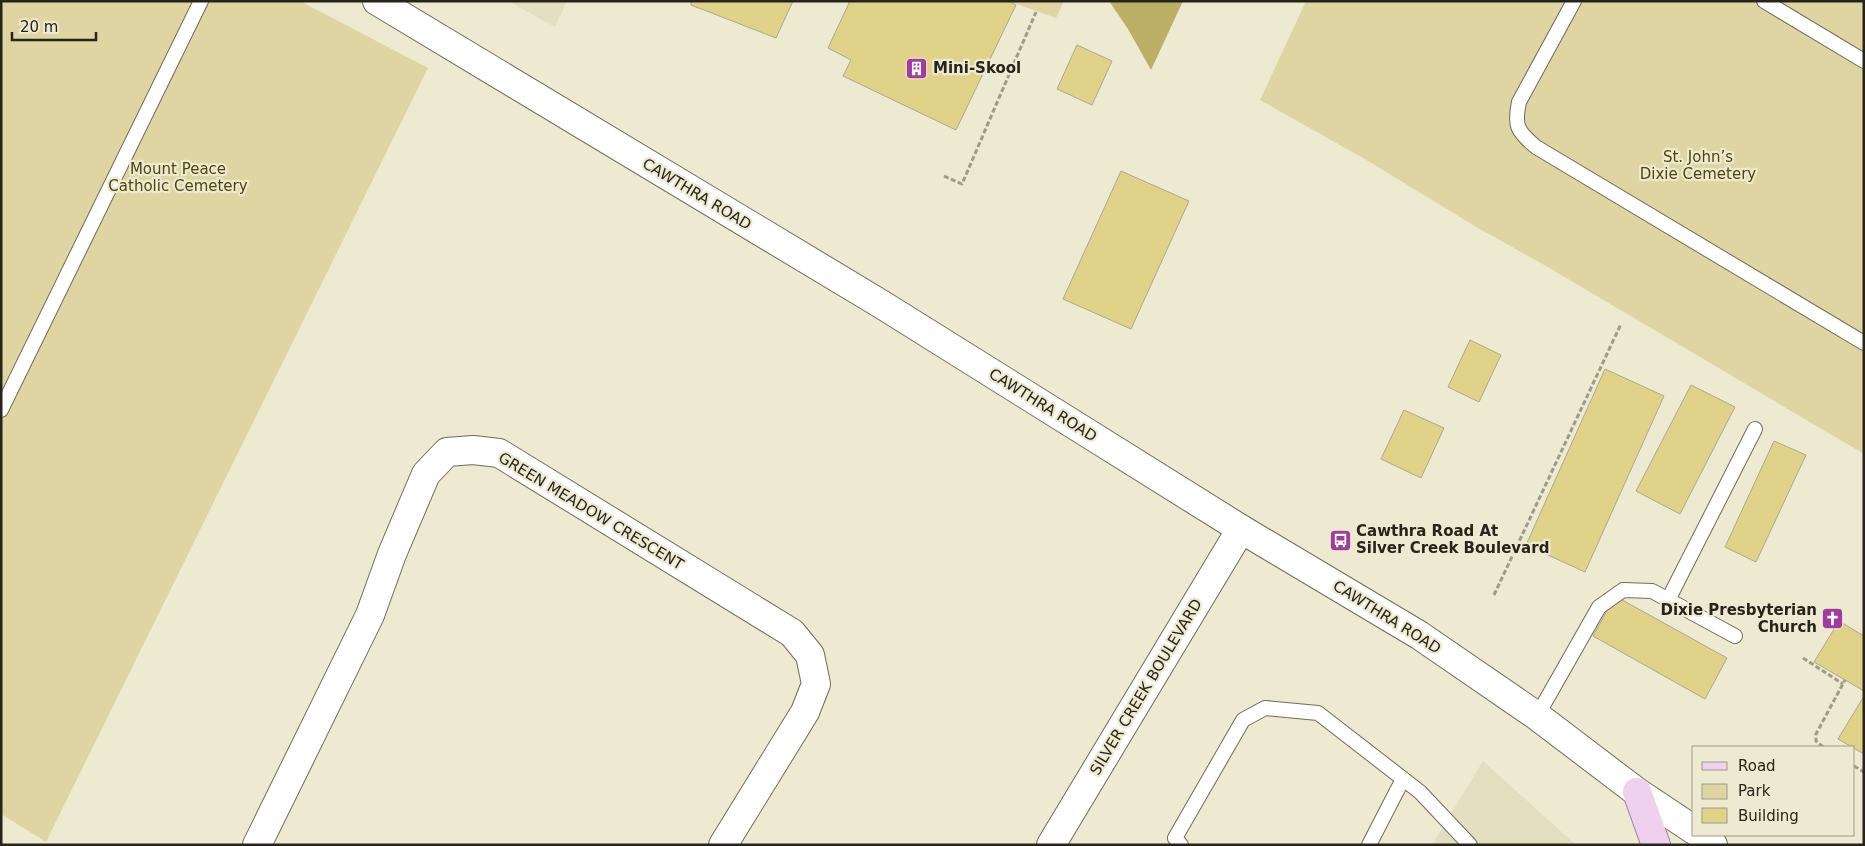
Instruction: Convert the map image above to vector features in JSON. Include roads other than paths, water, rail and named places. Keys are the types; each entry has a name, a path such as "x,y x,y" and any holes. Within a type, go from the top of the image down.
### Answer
{"main road":[{"name":"CAWTHRA ROAD","path":"377,1 881,304 1241,529 1419,635 1537,716 1637,792 1692,829"},
{"name":"GREEN MEADOW CRESCENT","path":"257,845 370,615 392,554 426,474 447,452 473,450 499,453 792,632 810,655 816,684 805,712 723,845"},
{"name":"SILVER CREEK BOULEVARD","path":"1052,845 1241,529"},
{"path":"1637,792 1656,845"},
{"path":"1701,836 1713,845"}],"lane":[{"path":"1,410 201,1"},
{"path":"1574,1 1519,102 1516,119 1522,134 1536,147 1864,343"},
{"path":"1764,1 1864,61"},
{"path":"1668,600 1755,429"},
{"path":"1537,716 1599,607 1623,590 1652,591 1736,636"},
{"path":"1181,845 1175,838 1243,720 1265,708 1318,713 1420,792 1470,845"},
{"path":"1369,845 1402,779"}],"place":[{"name":"Mini-Skool","path":"917,68"},
{"name":"Cawthra Road At Silver Creek Boulevard","path":"1340,540"},
{"name":"Dixie Presbyterian Church","path":"1833,619"}],"park label":[{"name":"St. John’s Dixie Cemetery","path":"1698,166"},
{"name":"Mount Peace Catholic Cemetery","path":"178,178"}]}
